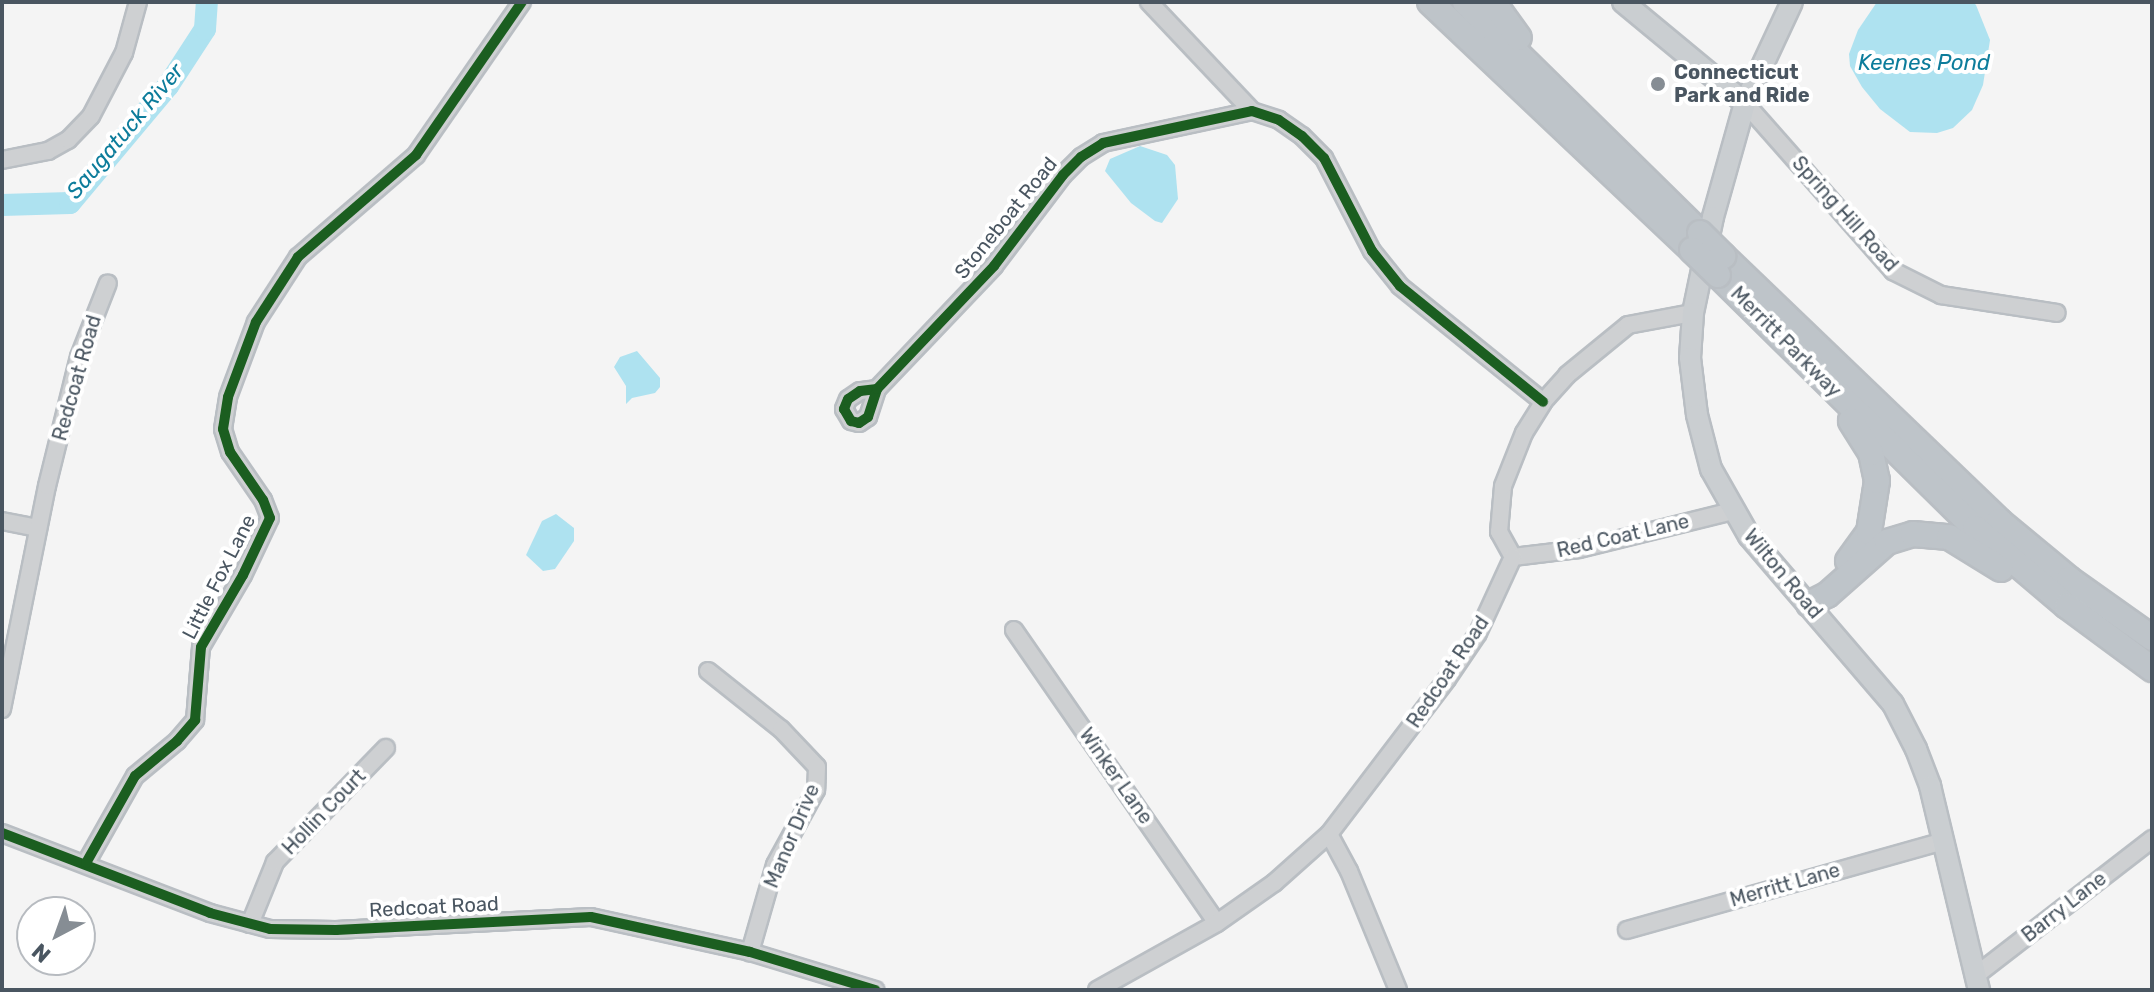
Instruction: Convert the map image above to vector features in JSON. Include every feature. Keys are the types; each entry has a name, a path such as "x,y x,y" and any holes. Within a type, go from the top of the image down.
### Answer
{"highway":[{"name":"Merritt Parkway","path":"1430,2 1999,521 2069,579 2152,638"},
{"name":"Merritt Parkway","path":"1465,2 1597,132 1696,242"},
{"path":"1493,2 1532,56 1597,132"},
{"name":"Merritt Parkway","path":"1720,265 1775,331 1975,528 2056,598 2152,672"},
{"path":"1775,331 1857,430 1871,453 1877,481 1869,532 1857,552 1820,587 1809,604"},
{"path":"1809,604 1827,595 1887,542 1913,534 1932,533 1973,548 2070,621 2152,672"}],"main road":[{"path":"1623,2 1745,103"},
{"name":"Wilton Road","path":"1792,2 1745,103 1713,217 1693,313 1690,358 1697,415 1711,469 1749,536 1893,704 1925,774 1977,983"}],"street":[{"path":"2,160 48,151 68,140 91,116 124,53 138,2"},
{"name":"Little Fox Lane","path":"86,863 135,776 177,741 195,720 201,647 243,575 270,518 263,500 230,452 223,429 228,397 256,322 298,257 416,155 522,2"},
{"path":"1149,2 1252,111 1279,120 1302,136 1324,158 1372,251 1400,286 1543,402"},
{"name":"Spring Hill Road","path":"1745,103 1893,271 1941,295 2057,313"},
{"name":"Stoneboat Road","path":"877,389 994,266 1063,175 1081,157 1103,143 1252,111"},
{"name":"Redcoat Road","path":"2,709 38,528 79,357 108,283"},
{"path":"1513,557 1499,532 1503,486 1524,433 1543,402 1567,375 1628,325 1693,313"},
{"name":"Red Coat Lane","path":"1513,557 1579,549 1733,511"},
{"path":"2,521 38,528"},
{"name":"Redcoat Road","path":"1097,990 1217,923 1274,883 1329,834 1478,633 1513,557"},
{"name":"Winker Lane","path":"1014,630 1217,923"},
{"name":"Manor Drive","path":"708,671 781,729 817,767 816,790 775,865 750,952"},
{"name":"Hollin Court","path":"250,924 275,862 386,748"},
{"name":"Redcoat Road","path":"2,833 210,913 250,924 295,931 591,917 750,952 875,990"},
{"path":"1329,834 1349,871 1398,990"},
{"name":"Barry Lane","path":"1977,983 2152,839"},
{"name":"Merritt Lane","path":"1627,930 1943,841"}],"water":[{"name":"Keenes Pond","path":"1877,2 1973,2 1976,5 1990,40 1983,85 1972,110 1953,128 1937,133 1910,132 1880,109 1862,87 1850,66 1849,54 1858,30"},
{"path":"1140,146 1167,155 1175,165 1178,199 1162,223 1131,203 1105,171 1110,159"},
{"path":"637,351 660,378 660,387 655,393 632,398 626,404 626,386 614,367 620,357"},
{"path":"556,514 574,528 574,541 555,569 543,571 526,555 542,521"}],"waterway":[{"name":"Saugatuck River","path":"2,205 70,203 168,86 205,29 207,2"}],"cycle path":[{"path":"86,863 135,776 177,741 195,720 201,647 243,575 270,518 263,500 230,452 223,429 228,397 256,322 298,257 416,155 522,2"},
{"path":"877,389 860,391 848,399 844,409 851,421 859,423 868,417 877,389 994,266 1063,175 1081,157 1103,143 1252,111 1279,120 1302,136 1324,158 1372,251 1400,286 1543,402"},
{"path":"2,833 210,913 270,929 336,930 591,917 750,952 875,990"}],"place":[{"name":"Connecticut Park and Ride","path":"1658,84"}]}
